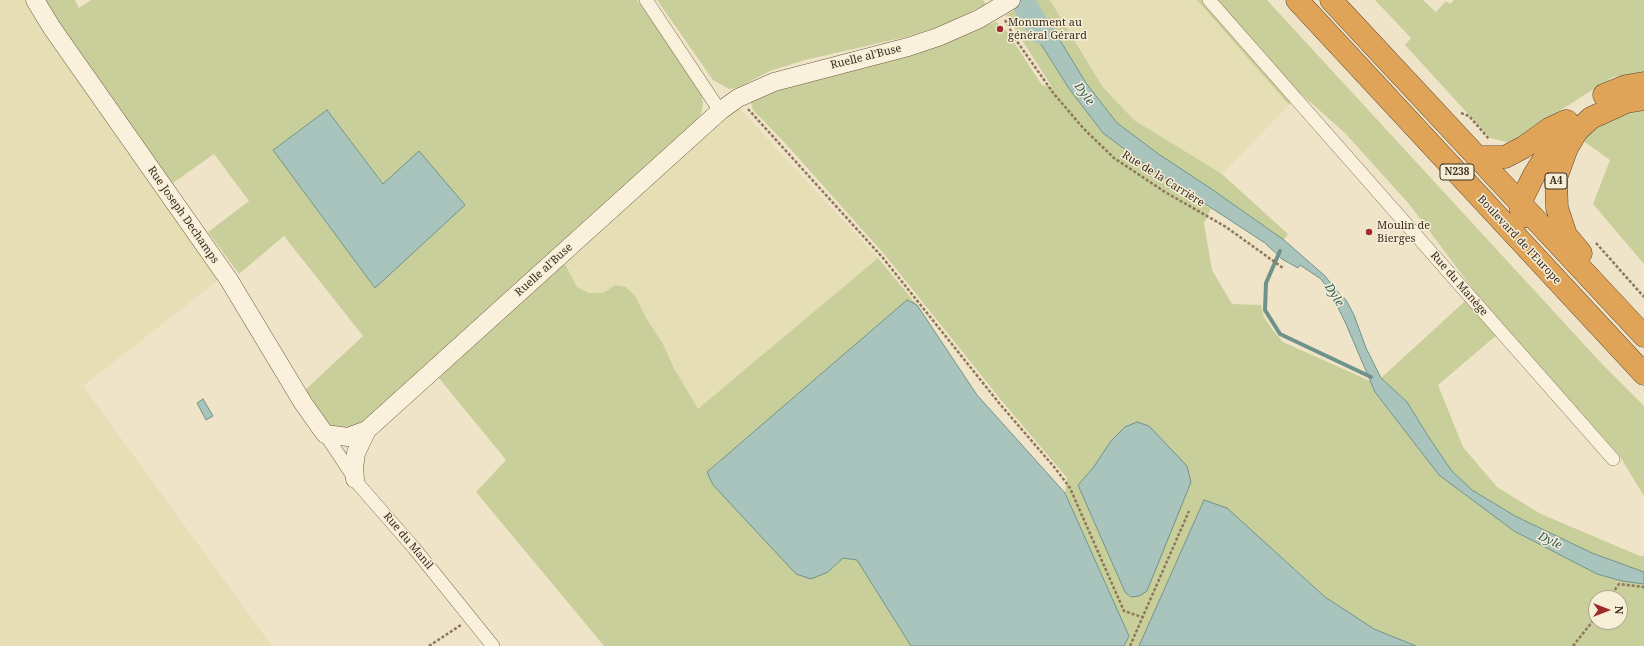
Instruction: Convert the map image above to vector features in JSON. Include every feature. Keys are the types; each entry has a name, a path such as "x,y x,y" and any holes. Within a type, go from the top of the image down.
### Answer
{"highway":[{"name":"Boulevard de l'Europe","path":"1297,0 1644,374"},
{"name":"N238","path":"1331,0 1644,336"},
{"name":"A4","path":"1477,157 1505,156 1524,147 1549,129 1567,121 1588,104 1609,92 1626,86 1644,83"},
{"name":"A4","path":"1606,296 1598,273 1566,235 1557,208 1556,178 1567,148 1577,132 1591,118 1626,102 1644,99"},
{"name":"A4","path":"1520,203 1535,173 1567,121"},
{"path":"1520,203 1522,219 1583,295 1617,345"}],"street":[{"name":"Rue Joseph Dechamps","path":"35,0 52,28 229,280 303,403 325,434"},
{"path":"646,0 720,111"},
{"name":"Rue du Manège","path":"1209,0 1613,459"},
{"name":"Ruelle al'Buse","path":"325,434 348,437 367,430 720,111 738,98 774,82 908,47 938,37 979,19 1004,5"},
{"name":"Ruelle al'Buse","path":"356,479 354,469 356,453 367,430"},
{"name":"Rue du Manil","path":"325,434 356,479 472,618 493,646"}],"path":[{"name":"Rue de la Carrière","path":"1004,5 1001,13 1016,40 1054,94 1095,141 1114,158 1136,173 1226,227 1283,268"},
{"path":"738,98 883,258 999,403 1055,468 1070,488 1124,611 1142,617"},
{"path":"1594,240 1644,297"},
{"path":"1130,646 1189,511"},
{"path":"1615,590 1619,584 1644,587"},
{"path":"429,646 472,618"},
{"path":"1573,646 1588,627"}],"shaded area":[{"path":"0,0 32,0 221,278 83,386 272,646 0,646"},
{"path":"1050,0 1197,0 1289,105 1222,174 1134,120 1102,86"},
{"path":"739,108 878,258 698,410 674,368 662,342 646,318 636,297 626,287 615,285 603,293 589,293 577,287 564,262 710,128"}],"green space":[{"path":"40,0 75,0 79,8 91,0 637,0 700,88 703,104 700,119 360,430 336,431 326,424 304,391 363,336 284,236 239,274 208,232 249,201 214,154 170,185","holes":["327,110 384,185 375,288 273,150"]},
{"path":"657,0 983,0 986,4 947,24 906,37 805,60 770,71 737,88 729,89 713,80"},
{"path":"1033,0 1050,0 1102,86 1134,120 1222,174 1288,234 1284,240 1160,155 1117,123 1086,83 1055,32"},
{"path":"1197,0 1267,0 1603,365 1644,406 1644,496 1619,455 1505,328 1438,385 1463,447 1497,487 1541,514 1640,556 1644,556 1644,572 1592,553 1515,516 1472,490 1451,470 1407,402 1381,378 1475,292 1409,204 1345,133 1300,93 1289,105"},
{"path":"1375,0 1423,0 1436,12 1446,1 1450,4 1454,0 1644,0 1644,74 1613,77 1556,113 1527,136 1510,143 1490,138 1405,45 1411,38"},
{"path":"1018,8 1070,90 1103,133 1150,168 1211,209 1204,223 1212,270 1232,304 1261,305 1264,317 1283,342 1370,381 1375,392 1439,475 1514,531 1597,574 1622,581 1644,584 1644,646 1416,646 1374,629 1325,597 1276,552 1204,500 1139,646 1124,646 1129,636 1065,493 1067,478 1001,400 884,254 785,143 753,110 750,99 776,86 945,41 996,22 1006,30 1042,85 1052,87 1006,15","holes":["1093,468 1131,597 1125,592 1078,485"]},
{"path":"1630,108 1644,109 1644,264 1593,204 1610,160 1582,140 1593,128"},
{"path":"878,258 917,305 907,300 707,472 828,572 843,558 857,560 911,646 604,646 476,492 506,460 438,377 564,262 577,287 589,293 603,293 615,285 626,287 636,297 646,318 662,342 674,368 698,409"}],"water":[{"path":"1032,0 1055,32 1086,83 1117,123 1160,155 1284,240 1325,276 1346,300 1354,315 1366,348 1381,378 1407,402 1451,470 1472,490 1515,516 1592,553 1644,572 1644,584 1622,581 1597,574 1514,531 1439,475 1375,392 1346,324 1331,293 1321,279 1300,265 1298,268 1282,259 1265,243 1150,168 1103,133 1070,90 1018,8"},
{"path":"327,110 383,184 419,151 465,205 375,288 273,150"},
{"path":"907,300 917,305 977,395 1065,493 1129,636 1124,646 911,646 857,560 843,558 828,572 811,579 796,574 713,485 707,472"},
{"path":"203,399 213,416 206,420 197,403"},
{"path":"1137,422 1149,426 1187,466 1191,482 1147,591 1139,596 1131,597 1125,592 1078,485 1093,468 1111,441 1125,427"},
{"path":"1204,500 1227,508 1325,597 1374,629 1416,646 1139,646"}],"waterway":[{"name":"Dyle","path":"1022,0 1041,32"},
{"path":"1280,251 1266,283 1265,310 1280,334 1371,377"}],"place":[{"name":"Monument au général Gérard","path":"1000,29"},
{"name":"Moulin de Bierges","path":"1369,232"}]}
